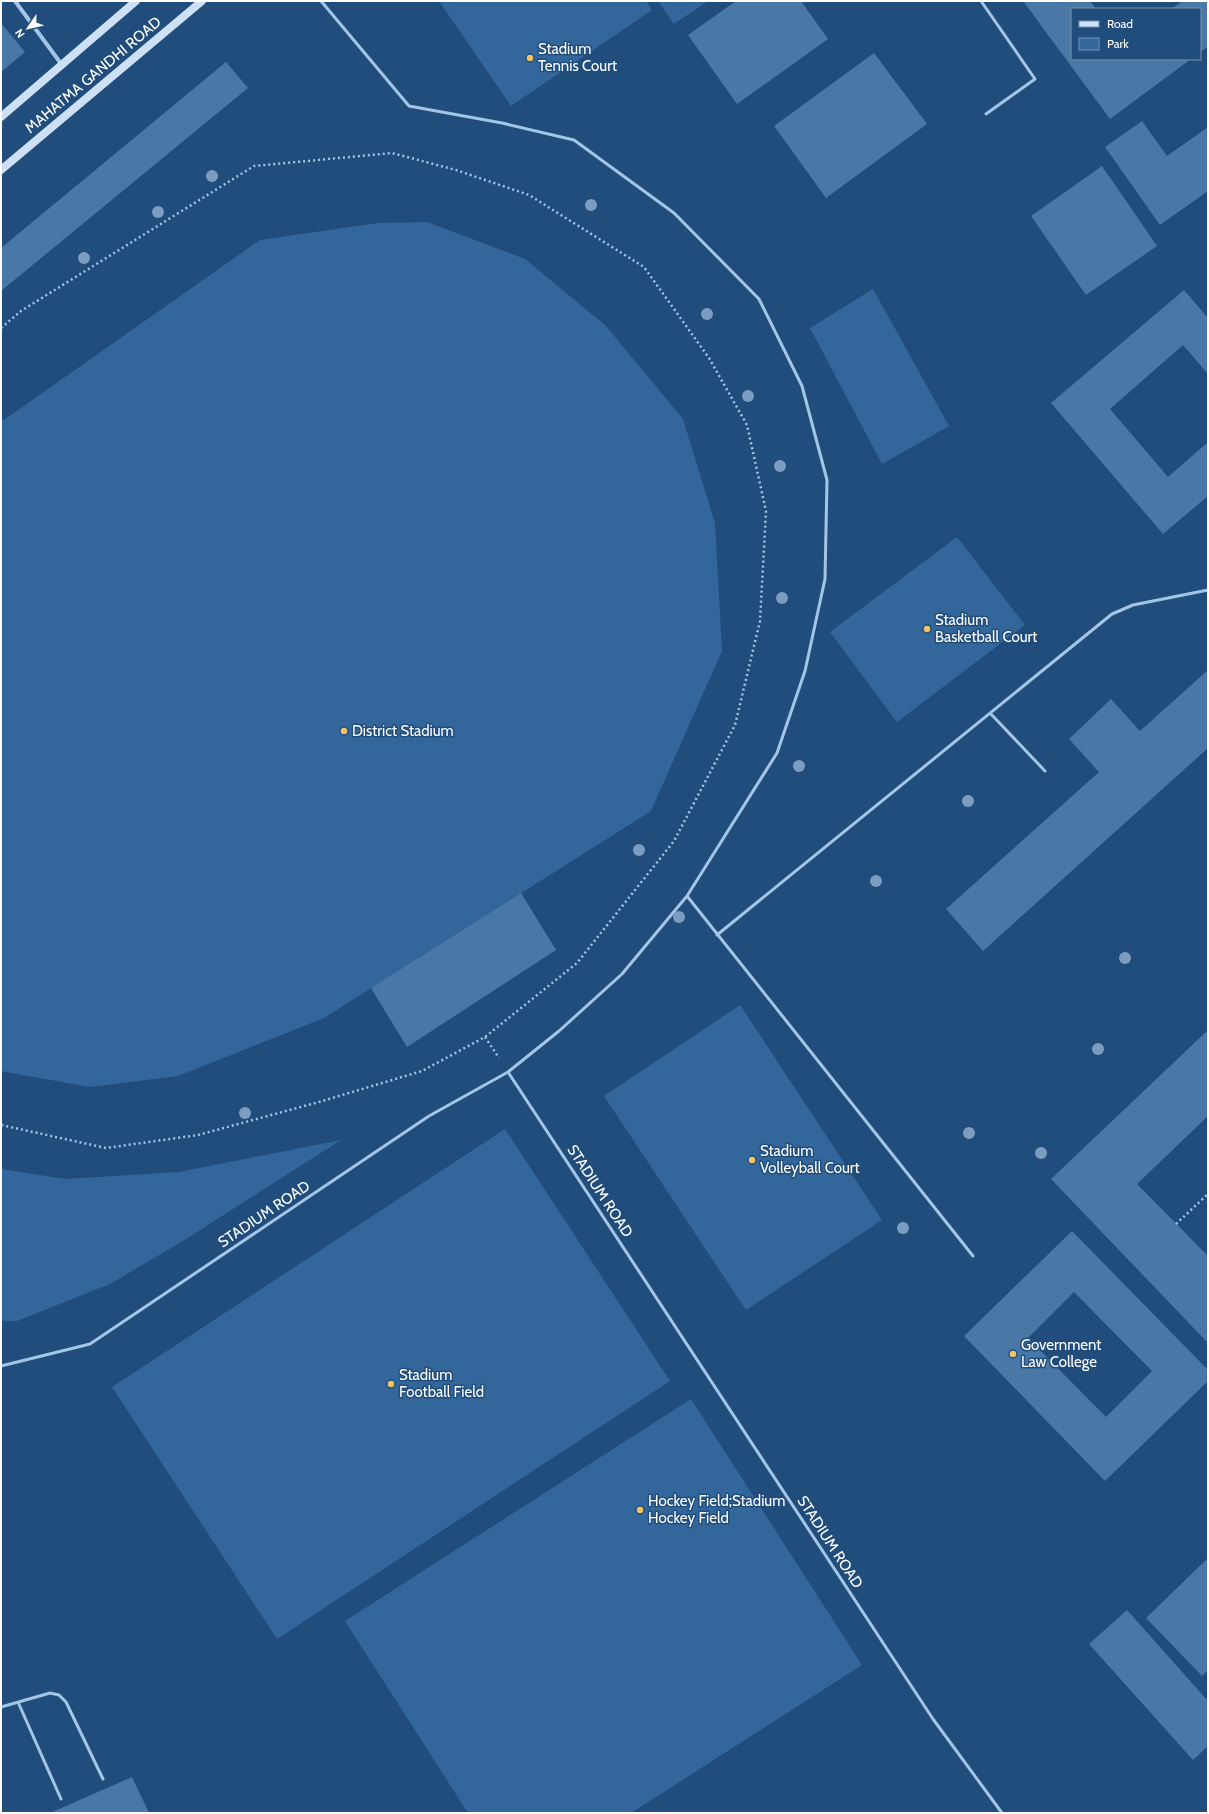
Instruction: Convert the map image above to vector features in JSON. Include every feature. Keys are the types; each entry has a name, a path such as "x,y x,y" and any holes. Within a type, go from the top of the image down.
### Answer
{"street":[{"path":"15,1 62,65"},
{"name":"MAHATMA GANDHI ROAD","path":"1,117 136,1"},
{"name":"MAHATMA GANDHI ROAD","path":"1,170 202,1"}],"lane":[{"path":"321,1 409,106 502,123 574,140 674,213 759,299 802,386 827,480 825,579 805,671 777,753 687,896 622,974 559,1031 508,1072"},
{"path":"981,1 1035,79 986,114"},
{"path":"718,935 1112,614 1133,605 1208,590"},
{"path":"990,713 1045,771"},
{"path":"687,896 973,1256"},
{"name":"STADIUM ROAD","path":"1,1366 90,1344 429,1116 508,1072 929,1712 1002,1813"},
{"path":"1,1707 50,1693 59,1695 66,1702 103,1779"},
{"path":"18,1702 61,1799"}],"path":[{"path":"1,328 21,311 254,166 392,153 456,170 530,195 644,267 709,358 747,426 766,511 760,621 735,725 674,841 577,963 485,1037 422,1071 319,1102 198,1135 106,1148 1,1125"},
{"path":"485,1037 508,1072"},
{"path":"1176,1224 1208,1194"}],"green space":[{"name":"Stadium Tennis Court","path":"439,1 646,1 652,10 511,106"},
{"path":"658,1 708,1 674,24"},
{"name":"District Stadium","path":"427,222 525,259 606,326 683,419 715,523 722,651 651,811 324,1018 178,1076 90,1087 1,1071 1,422 260,240 378,223"},
{"path":"873,289 949,426 882,464 810,328"},
{"name":"Stadium Basketball Court","path":"957,537 1025,625 897,722 830,632"},
{"path":"740,1005 882,1220 746,1310 604,1096"},
{"name":"Stadium Football Field","path":"505,1129 670,1381 277,1639 112,1387"},
{"path":"341,1140 183,1241 110,1284 17,1321 1,1321 1,1169 65,1179 179,1172"},
{"name":"Hockey Field;Stadium Hockey Field","path":"691,1399 862,1665 631,1813 468,1813 345,1621"}],"building":[{"path":"736,1 801,1 828,39 737,104 688,35"},
{"path":"1023,1 1090,1 1095,8 1071,8 1071,60 1190,60 1110,119"},
{"path":"1183,1 1208,1 1208,47 1201,51 1201,8 1172,8"},
{"path":"1,23 25,52 1,72"},
{"path":"874,53 927,124 826,198 774,126"},
{"path":"226,62 248,88 1,291 1,248"},
{"path":"1142,121 1167,156 1208,127 1208,191 1160,225 1105,147"},
{"path":"1102,166 1157,246 1086,295 1031,216"},
{"path":"1184,290 1208,318 1208,374 1183,345 1110,409 1168,477 1208,442 1208,496 1163,534 1051,403"},
{"path":"1208,670 1208,748 983,951 946,909 1099,772 1069,739 1111,699 1140,731"},
{"path":"521,893 556,950 407,1047 371,988"},
{"path":"1208,1030 1208,1116 1137,1184 1208,1256 1208,1343 1051,1179"},
{"name":"Government Law College","path":"1072,1231 1208,1370 1208,1381 1105,1481 964,1336","holes":["1074,1292 1152,1371 1106,1417 1028,1338"]},
{"path":"1208,1558 1208,1670 1202,1676 1146,1618"},
{"path":"1127,1610 1208,1701 1208,1746 1193,1760 1089,1644"},
{"path":"132,1777 149,1813 50,1813"}],"place":[{"name":"Stadium Tennis Court","path":"530,58"},
{"name":"Stadium Basketball Court","path":"927,629"},
{"name":"District Stadium","path":"344,731"},
{"name":"Stadium Volleyball Court","path":"752,1160"},
{"name":"Government Law College","path":"1013,1354"},
{"name":"Stadium Football Field","path":"391,1384"},
{"name":"Hockey Field;Stadium Hockey Field","path":"640,1510"}]}
